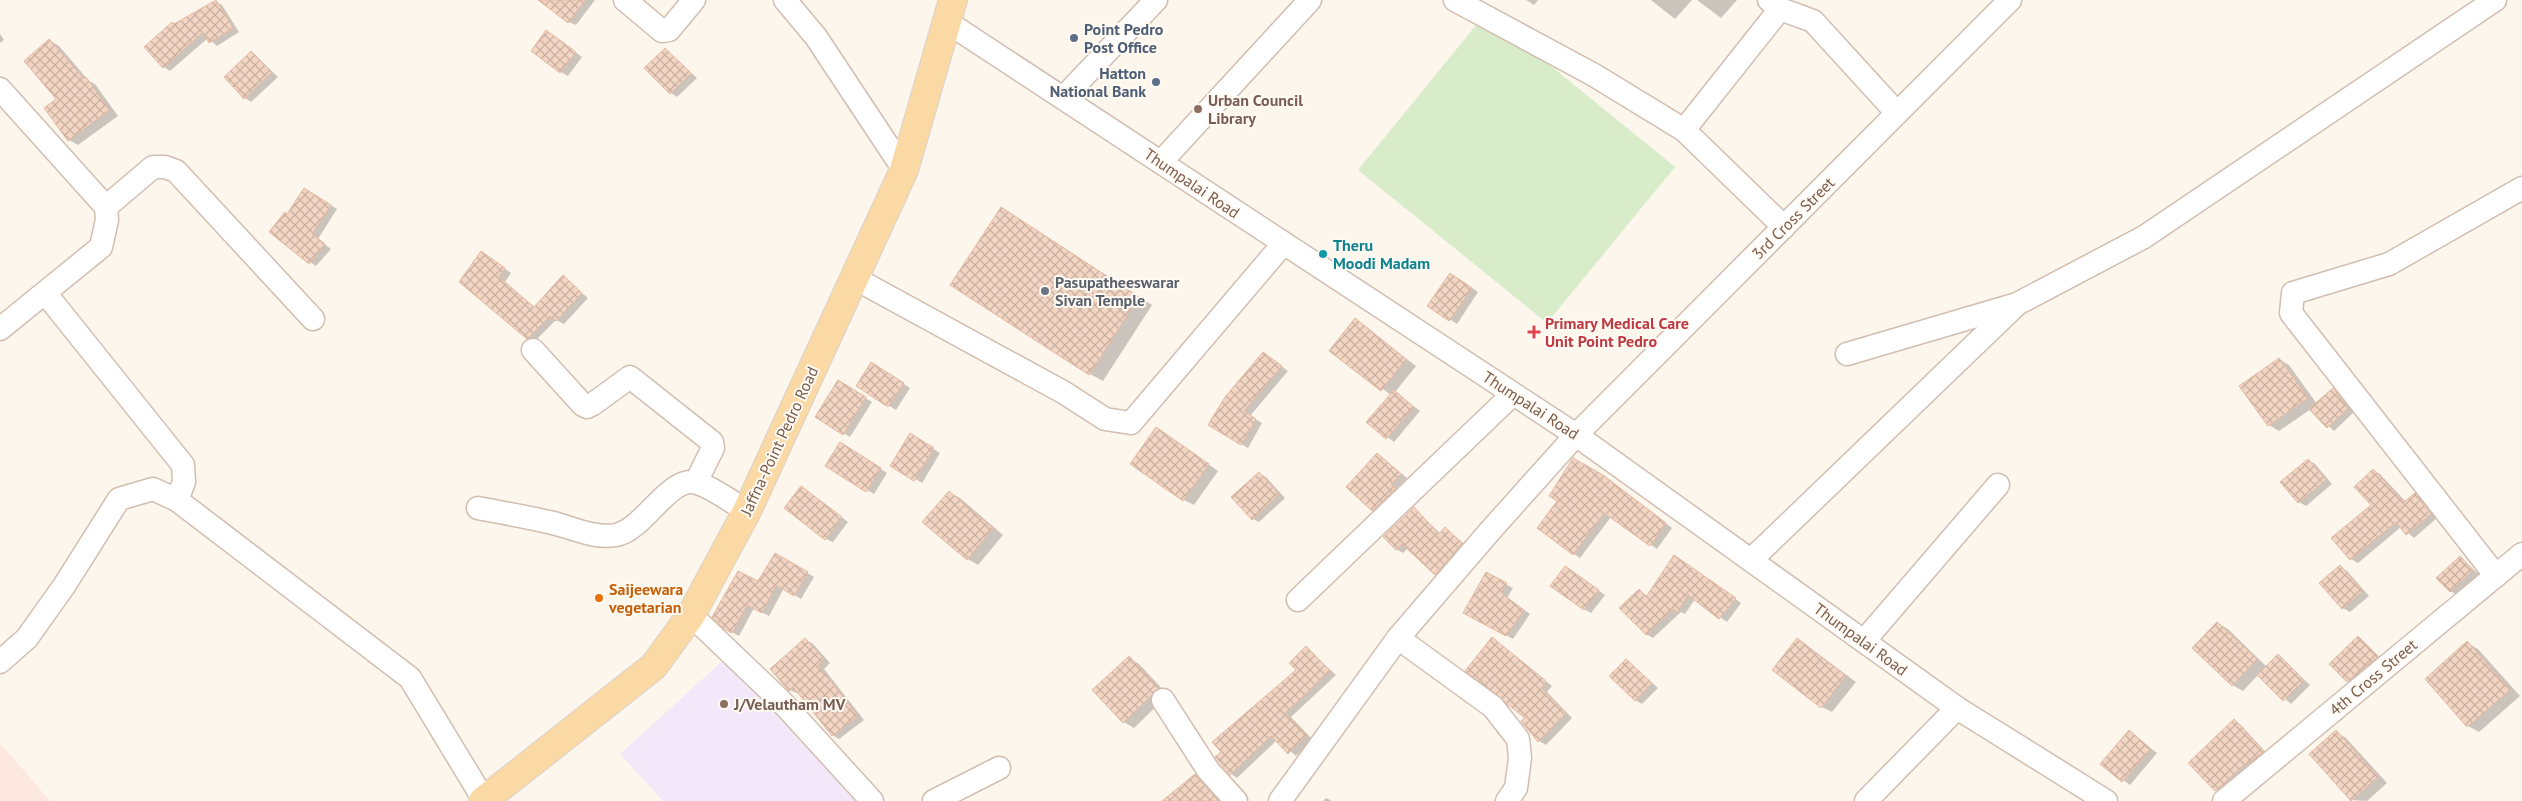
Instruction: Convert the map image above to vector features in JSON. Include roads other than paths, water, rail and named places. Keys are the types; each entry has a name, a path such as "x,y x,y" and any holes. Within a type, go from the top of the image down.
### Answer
{"main road":[{"name":"Jaffna-Point Pedro Road","path":"484,800 654,666 691,615 747,511 856,279 904,170 950,11"}],"street":[{"path":"625,0 662,31 670,30 694,0"},
{"path":"785,0 816,38 904,170"},
{"path":"1064,97 1156,0"},
{"path":"1161,162 1310,0"},
{"path":"1455,0 1594,75 1684,130 1784,227"},
{"name":"3rd Cross Street","path":"1280,801 1398,638 1576,435 2010,0"},
{"path":"1847,354 2017,304 2144,237 2495,0"},
{"path":"1684,130 1774,5 1813,21 1897,113"},
{"name":"Thumpalai Road","path":"950,11 1064,97 1283,244 1576,435 1957,708 2106,801"},
{"path":"0,89 106,207 107,220 101,247 46,294 0,329"},
{"path":"106,207 153,167 165,167 176,171 313,319"},
{"path":"2496,576 2291,313 2293,293 2389,264 2522,188"},
{"path":"856,279 1063,392 1105,419 1131,423 1283,244"},
{"path":"46,294 183,466 184,482 177,500"},
{"path":"1751,560 2017,304"},
{"path":"533,350 582,405 587,407 593,404 630,377 712,442 713,448 696,482"},
{"path":"1298,600 1513,394"},
{"path":"478,508 599,535 615,535 630,531 673,488 685,483 696,482 747,511"},
{"path":"1864,641 1998,485"},
{"path":"0,662 27,638 64,586 119,499 153,489 177,500 410,678 484,800"},
{"name":"4th Cross Street","path":"2224,801 2522,554"},
{"path":"691,615 780,700 872,801"},
{"path":"1398,638 1493,707 1518,739 1520,758 1518,797"},
{"path":"1163,700 1208,770 1236,801"},
{"path":"1866,801 1957,708"},
{"path":"934,801 999,768"}],"place":[{"name":"Point Pedro Post Office","path":"1074,38"},
{"name":"Hatton National Bank","path":"1156,82"},
{"name":"Urban Council Library","path":"1198,109"},
{"name":"Theru Moodi Madam","path":"1323,254"},
{"name":"Pasupatheeswarar Sivan Temple","path":"1045,291"},
{"name":"Primary Medical Care Unit Point Pedro","path":"1534,332"},
{"name":"Saijeewara vegetarian","path":"599,598"},
{"name":"J/Velautham MV","path":"724,704"}]}
